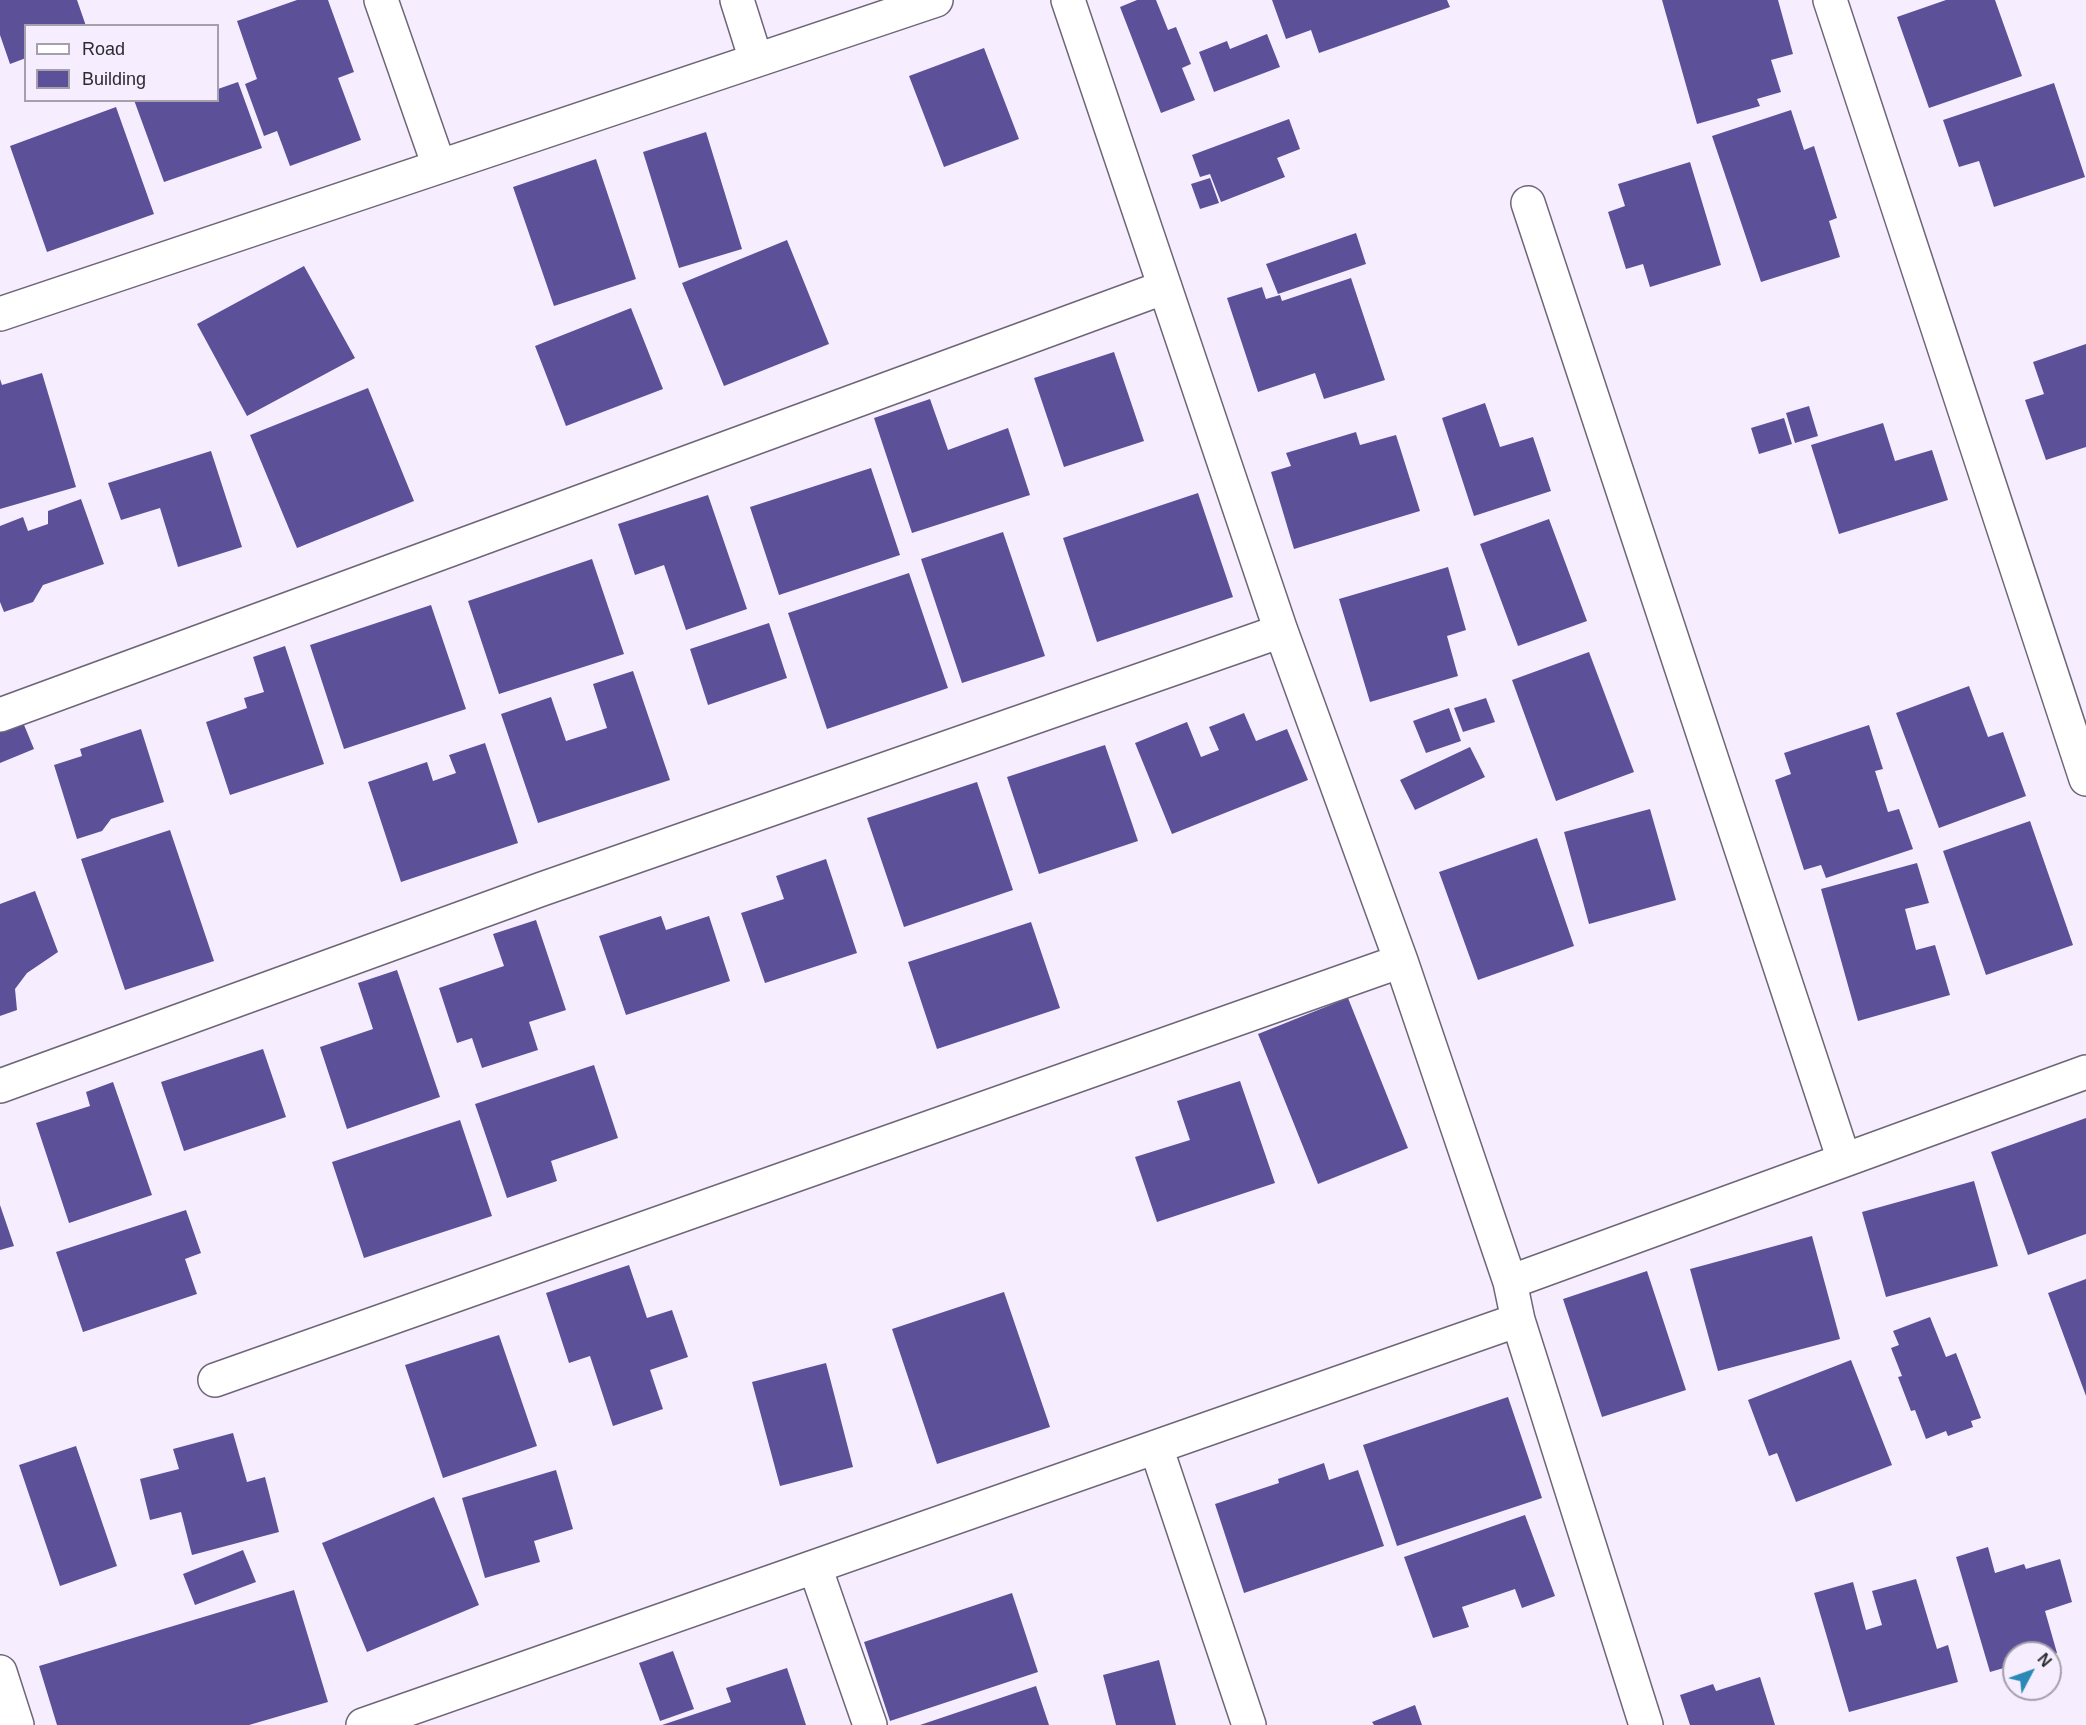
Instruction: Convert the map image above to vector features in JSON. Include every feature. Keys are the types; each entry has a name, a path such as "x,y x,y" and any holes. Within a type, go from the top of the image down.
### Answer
{"street":[{"path":"381,0 438,166"},
{"path":"737,0 756,60"},
{"path":"0,314 936,0"},
{"path":"1068,0 1281,632 1401,962 1510,1282 1518,1320 1646,1725"},
{"path":"1830,0 2086,779"},
{"path":"1528,203 1844,1160"},
{"path":"0,714 1165,287"},
{"path":"0,1086 542,889 1281,632"},
{"path":"214,1380 1401,962"},
{"path":"1510,1282 2086,1072"},
{"path":"363,1725 1518,1320"},
{"path":"1156,1447 1249,1725"},
{"path":"815,1567 870,1725"},
{"path":"0,1672 17,1725"}],"building":[{"path":"0,0 77,0 85,24 24,24 24,59 10,64 0,35"},
{"path":"297,0 328,0 354,72 338,78 361,140 290,166 277,131 264,136 245,84 257,79 237,21"},
{"path":"1137,0 1156,0 1168,30 1176,27 1191,64 1182,68 1195,100 1161,113 1120,7"},
{"path":"1272,0 1447,0 1450,7 1319,53 1311,30 1286,39"},
{"path":"1662,0 1778,0 1793,54 1771,60 1781,92 1757,99 1760,106 1697,124"},
{"path":"1946,0 1995,0 2022,76 1929,108 1897,17"},
{"path":"1267,34 1280,67 1214,92 1199,52 1227,41 1230,49"},
{"path":"984,48 1019,139 944,167 909,76"},
{"path":"238,82 262,148 164,182 135,102 219,102 219,89"},
{"path":"2054,83 2085,177 1994,207 1979,161 1959,167 1943,120"},
{"path":"116,107 154,214 47,252 10,146"},
{"path":"1791,110 1804,150 1814,146 1837,218 1829,221 1840,257 1761,282 1712,136"},
{"path":"1289,119 1300,149 1277,158 1285,177 1221,202 1210,174 1200,177 1192,155"},
{"path":"706,132 742,249 679,268 643,152"},
{"path":"596,159 636,279 554,306 513,187"},
{"path":"1690,162 1721,265 1650,287 1643,264 1626,269 1608,212 1625,206 1618,184"},
{"path":"1210,178 1219,203 1200,209 1191,184"},
{"path":"1356,233 1366,264 1278,294 1266,264"},
{"path":"787,240 829,344 724,386 682,283"},
{"path":"304,266 355,358 247,416 197,324"},
{"path":"1351,278 1385,380 1324,399 1315,373 1258,392 1227,298 1262,287 1266,299 1280,295 1282,301"},
{"path":"631,308 663,389 566,426 535,346"},
{"path":"2086,344 2086,447 2046,460 2025,400 2044,394 2033,362"},
{"path":"1114,352 1144,441 1064,467 1034,378"},
{"path":"42,373 76,487 0,509 0,379 2,385"},
{"path":"368,388 414,501 297,548 250,435"},
{"path":"930,399 948,450 1008,428 1030,495 912,533 874,418"},
{"path":"1485,403 1500,447 1533,437 1551,491 1474,516 1442,418"},
{"path":"1809,406 1818,436 1795,443 1786,413"},
{"path":"1784,418 1792,444 1759,454 1751,428"},
{"path":"1883,423 1895,461 1932,450 1948,500 1839,534 1811,445"},
{"path":"1356,432 1360,445 1396,435 1420,511 1294,549 1271,472 1291,466 1286,453"},
{"path":"211,451 242,547 178,567 160,508 121,520 108,483"},
{"path":"871,468 900,555 779,595 750,507"},
{"path":"1198,493 1233,597 1097,642 1063,538"},
{"path":"708,495 747,609 686,630 664,565 635,575 618,524"},
{"path":"81,499 104,564 43,585 33,602 4,612 0,602 0,526 23,517 28,531 48,524 48,511"},
{"path":"1549,519 1587,621 1518,646 1480,544"},
{"path":"1003,532 1045,656 962,683 921,559"},
{"path":"592,559 624,654 499,694 468,601"},
{"path":"1448,567 1466,630 1447,636 1458,676 1370,702 1339,599"},
{"path":"909,573 948,688 827,729 788,613"},
{"path":"431,605 466,709 344,749 310,645"},
{"path":"769,623 787,678 708,705 690,649"},
{"path":"285,646 324,764 230,795 206,722 247,708 244,698 264,692 253,657"},
{"path":"1589,652 1634,772 1556,801 1512,680"},
{"path":"633,671 670,780 538,823 501,714 551,697 566,741 607,728 593,684"},
{"path":"1969,686 1988,737 2003,732 2026,796 1939,828 1896,713"},
{"path":"1486,698 1495,722 1463,732 1454,708"},
{"path":"1449,708 1461,741 1426,753 1413,721"},
{"path":"1244,713 1256,741 1287,729 1308,780 1172,834 1135,743 1187,722 1201,757 1219,750 1209,727"},
{"path":"22,720 34,749 0,763 0,729"},
{"path":"1869,725 1883,769 1875,771 1888,812 1899,809 1913,849 1826,878 1821,865 1804,870 1775,780 1791,774 1784,753"},
{"path":"141,729 164,802 111,819 102,831 77,839 54,765 82,756 80,749"},
{"path":"485,743 518,843 401,882 368,782 427,762 433,781 456,773 449,755"},
{"path":"1105,745 1138,841 1039,874 1007,777"},
{"path":"1470,747 1485,777 1415,810 1400,780"},
{"path":"977,782 1013,890 904,927 867,818"},
{"path":"1650,809 1676,900 1589,924 1564,832"},
{"path":"2030,821 2073,945 1986,975 1943,851"},
{"path":"170,830 214,961 125,990 81,859"},
{"path":"1537,838 1574,946 1478,980 1439,872"},
{"path":"826,859 857,953 765,983 741,913 784,899 776,876"},
{"path":"1917,863 1929,903 1905,909 1916,950 1935,945 1950,995 1858,1021 1821,889"},
{"path":"35,891 58,952 27,973 15,989 17,1010 0,1016 0,904"},
{"path":"661,916 666,930 709,916 730,981 626,1015 599,936"},
{"path":"536,920 566,1010 529,1022 538,1050 482,1068 472,1038 457,1043 439,988 504,966 493,934"},
{"path":"1031,922 1060,1008 937,1049 908,962"},
{"path":"397,970 440,1097 347,1129 320,1047 373,1029 358,983"},
{"path":"1348,998 1408,1148 1318,1184 1258,1034"},
{"path":"263,1049 286,1117 184,1151 161,1082"},
{"path":"594,1065 618,1138 551,1161 557,1181 507,1198 475,1104"},
{"path":"1240,1081 1275,1183 1157,1222 1135,1157 1190,1140 1177,1101"},
{"path":"113,1082 152,1195 69,1223 36,1123 90,1106 86,1092"},
{"path":"2086,1118 2086,1234 2028,1255 1991,1152"},
{"path":"460,1120 492,1216 364,1258 332,1162"},
{"path":"1974,1181 1998,1266 1886,1297 1862,1212"},
{"path":"0,1205 14,1246 0,1250"},
{"path":"186,1210 201,1253 185,1259 197,1294 83,1332 56,1252"},
{"path":"1812,1236 1840,1339 1718,1371 1690,1269"},
{"path":"629,1265 647,1318 672,1310 688,1357 650,1370 663,1409 613,1426 590,1356 569,1363 546,1293"},
{"path":"1647,1271 1686,1390 1602,1417 1563,1299"},
{"path":"2086,1279 2086,1396 2048,1293"},
{"path":"1004,1292 1050,1427 937,1464 892,1329"},
{"path":"1930,1317 1946,1357 1956,1353 1981,1418 1971,1421 1973,1427 1948,1436 1946,1431 1926,1439 1915,1410 1911,1411 1898,1377 1902,1376 1891,1348 1899,1345 1893,1331"},
{"path":"499,1335 537,1446 443,1478 405,1365"},
{"path":"1851,1360 1892,1465 1796,1502 1777,1453 1769,1456 1748,1400"},
{"path":"826,1363 853,1467 780,1486 752,1382"},
{"path":"1508,1397 1542,1498 1397,1546 1363,1445"},
{"path":"233,1433 247,1482 265,1477 279,1532 192,1555 181,1512 150,1520 140,1479 179,1469 173,1449"},
{"path":"76,1446 117,1566 60,1586 19,1465"},
{"path":"1324,1463 1329,1480 1358,1470 1384,1546 1244,1593 1215,1504 1279,1483 1278,1479"},
{"path":"556,1470 573,1529 534,1541 540,1562 485,1578 462,1498"},
{"path":"434,1497 479,1605 367,1652 322,1543"},
{"path":"1525,1515 1555,1596 1522,1608 1515,1589 1462,1607 1469,1627 1433,1638 1404,1557"},
{"path":"1988,1547 1995,1573 2024,1564 2026,1569 2060,1559 2072,1602 2045,1611 2054,1641 2002,1641 2002,1668 1990,1672 1956,1557"},
{"path":"243,1550 256,1582 195,1605 183,1574"},
{"path":"1916,1579 1937,1649 1948,1645 1958,1682 1849,1712 1814,1593 1853,1582 1866,1630 1882,1625 1872,1591"},
{"path":"294,1590 328,1702 249,1725 57,1725 39,1666"},
{"path":"1012,1593 1038,1672 890,1721 864,1642"},
{"path":"673,1651 694,1709 660,1721 639,1663"},
{"path":"1159,1660 1176,1725 1116,1725 1103,1675"},
{"path":"787,1668 806,1725 662,1725 731,1702 726,1688"},
{"path":"1760,1677 1775,1725 1690,1725 1680,1695 1713,1684 1716,1691"},
{"path":"1036,1686 1049,1725 920,1725"},
{"path":"1415,1705 1422,1725 1374,1725 1372,1722"}]}
